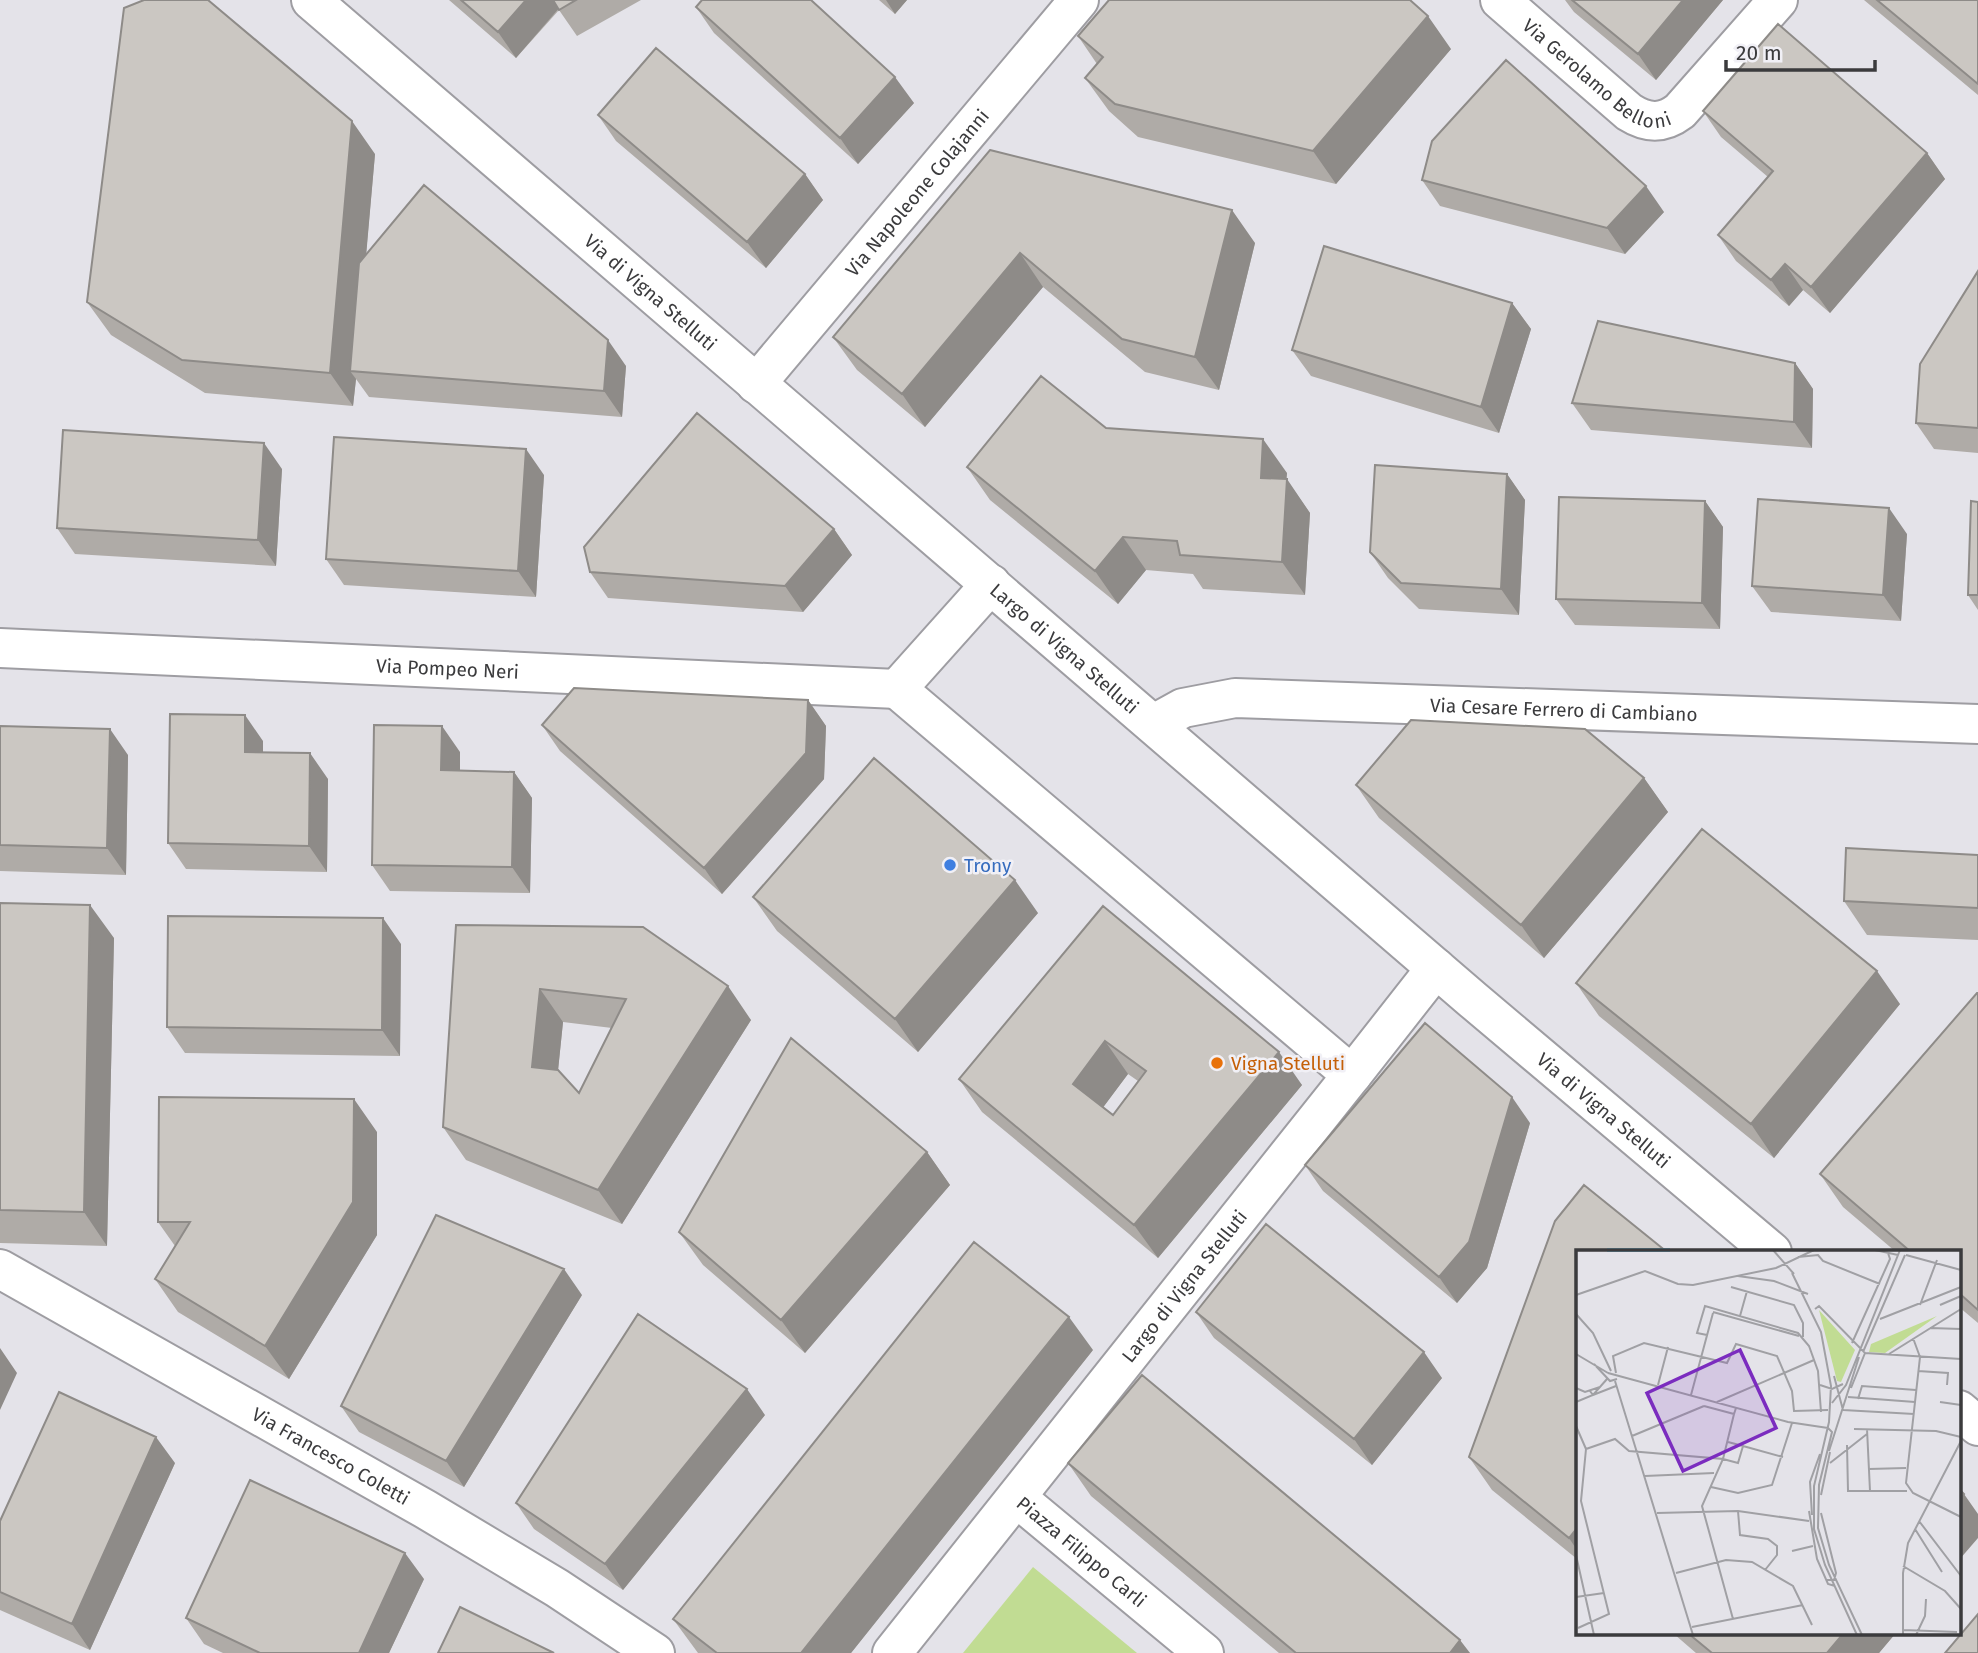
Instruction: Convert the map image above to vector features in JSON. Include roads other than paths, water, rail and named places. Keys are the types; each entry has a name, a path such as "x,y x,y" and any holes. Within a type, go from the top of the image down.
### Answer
{"street":[{"name":"Via di Vigna Stelluti","path":"311,0 991,584"},
{"name":"Via Napoleone Colajanni","path":"756,384 1079,0"},
{"name":"Via Gerolamo Belloni","path":"1500,0 1629,112 1641,120 1654,122 1665,120 1681,111 1778,0"},
{"name":"Largo di Vigna Stelluti","path":"897,689 991,584 1436,968 1017,1498"},
{"name":"Via Pompeo Neri","path":"0,648 897,689"},
{"path":"897,689 1352,1075"},
{"name":"Via Cesare Ferrero di Cambiano","path":"1154,724 1183,708 1235,698 1978,724"},
{"name":"Via di Vigna Stelluti","path":"1436,968 1770,1250"},
{"name":"Via Francesco Coletti","path":"0,1269 425,1509 557,1588 655,1653"},
{"path":"1960,1411 1978,1426"},
{"name":"Piazza Filippo Carli","path":"892,1653 1017,1498 1204,1653"}],"place":[{"name":"Trony","path":"950,865"},
{"name":"Vigna Stelluti","path":"1217,1063"}]}
